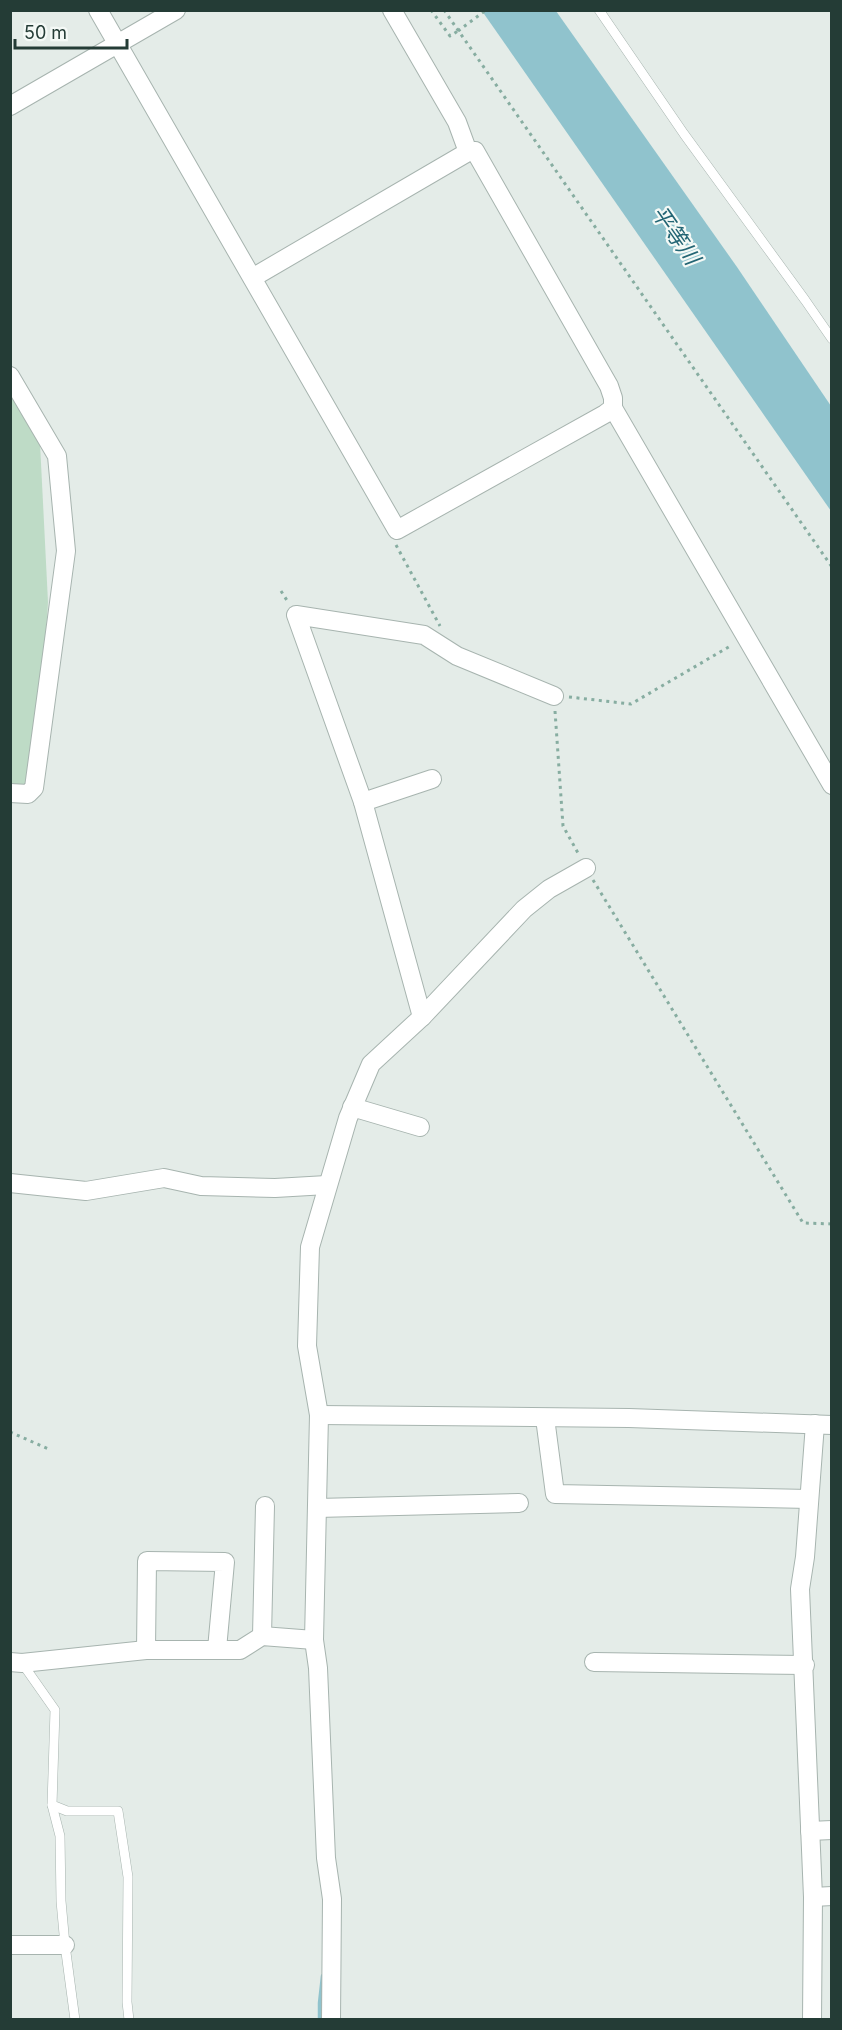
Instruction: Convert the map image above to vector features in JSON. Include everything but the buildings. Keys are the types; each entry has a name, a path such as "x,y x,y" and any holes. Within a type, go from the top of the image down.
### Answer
{"street":[{"path":"98,10 397,530 596,420 612,408"},
{"path":"10,106 176,10"},
{"path":"392,10 457,122 468,152"},
{"path":"252,278 468,152 475,152 609,386 613,398 612,408 831,785"},
{"path":"10,376 57,456 66,551 34,788 28,794 10,794"},
{"path":"422,1017 363,802 296,615 424,634 457,656 554,696"},
{"path":"363,802 432,779"},
{"path":"331,2019 332,1899 326,1858 319,1679 314,1640 319,1414 307,1346 310,1247 352,1107 371,1064 422,1017 524,909 549,889 586,868"},
{"path":"352,1107 420,1127"},
{"path":"10,1183 86,1191 164,1178 201,1186 275,1188 327,1185"},
{"path":"319,1414 629,1418 823,1425 809,1499 800,1589 813,1897 812,2019"},
{"path":"545,1418 555,1494 809,1499"},
{"path":"317,1508 519,1503"},
{"path":"262,1636 265,1506"},
{"path":"146,1650 147,1561 225,1562 217,1649"},
{"path":"16,1662 146,1650 240,1650 262,1636 314,1640"},
{"path":"594,1662 805,1665"},
{"path":"810,1831 831,1830"},
{"path":"813,1897 831,1896"},
{"path":"10,1945 65,1945"}],"lane":[{"path":"599,10 684,134 806,300 831,339"},
{"path":"16,1662 55,1710 52,1805 60,1836 61,1901 75,2019"},
{"path":"52,1805 67,1811 118,1811 128,1877 127,2002 129,2019"}],"path":[{"path":"431,10 450,36 486,10"},
{"path":"444,10 831,567"},
{"path":"397,530 396,546 440,626"},
{"path":"745,638 632,704 554,696 563,826 586,868 803,1223 831,1224"},
{"path":"10,1432 51,1450"}],"green space":[{"path":"10,394 40,443 48,602 31,785 11,785"}],"water":[{"name":"平等川","path":"482,11 556,11 737,267 831,406 831,511"}],"waterway":[{"path":"320,2020 323,1976"}]}
